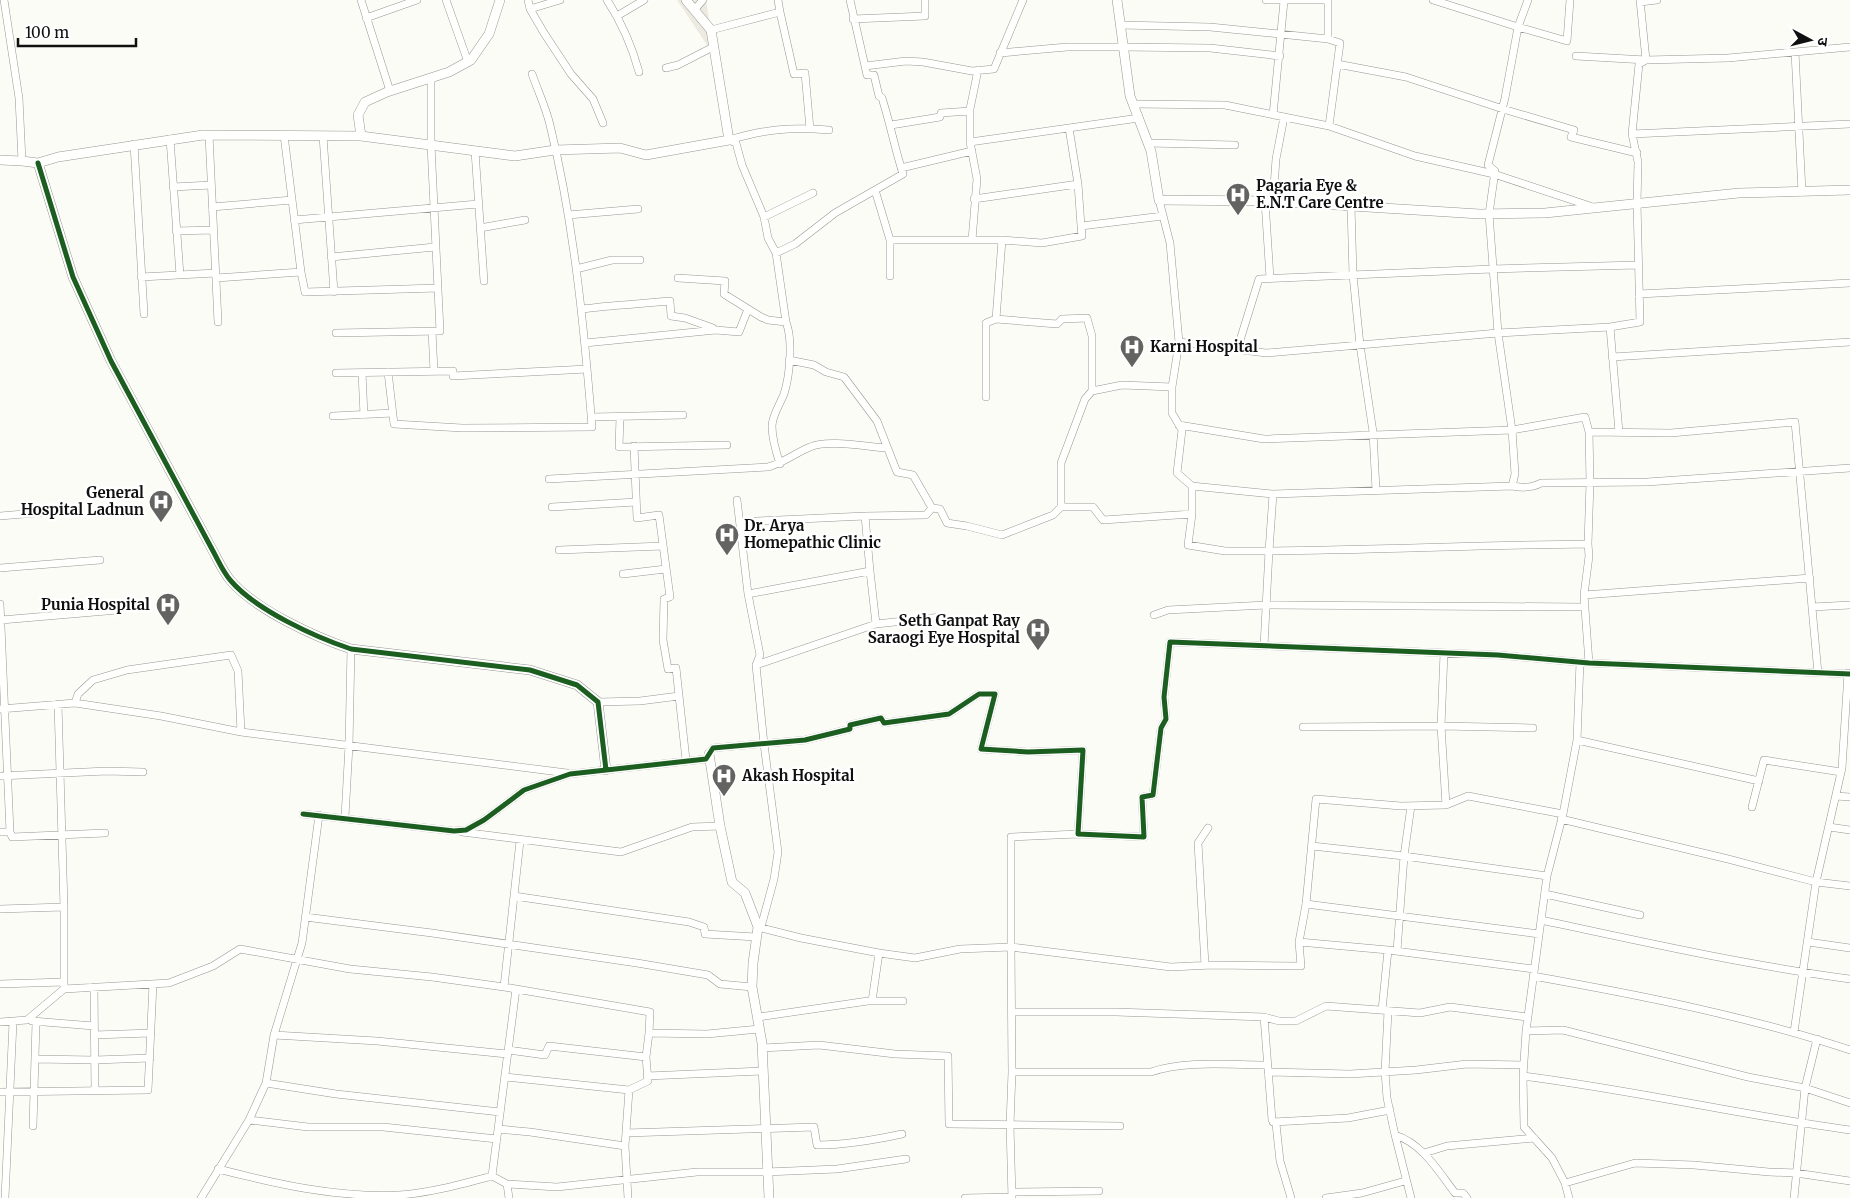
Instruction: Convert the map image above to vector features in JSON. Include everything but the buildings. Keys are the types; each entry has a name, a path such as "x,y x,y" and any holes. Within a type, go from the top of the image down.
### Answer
{"street":[{"path":"4,0 19,98 22,160"},
{"path":"361,0 390,91"},
{"path":"366,18 417,0"},
{"path":"446,0 468,62"},
{"path":"361,136 358,115 365,102 390,91 449,72 471,60 488,34 500,0"},
{"path":"528,0 530,9 571,74 593,98 602,124"},
{"path":"530,9 560,0"},
{"path":"607,0 633,50 639,72"},
{"path":"617,16 644,0"},
{"path":"686,0 710,30 729,140"},
{"path":"695,9 702,0"},
{"path":"778,0 794,74 805,73 810,129"},
{"path":"776,253 795,244 835,213 903,174 892,138 891,125 882,98 878,96 874,75 867,75 850,0"},
{"path":"853,19 925,16 925,0"},
{"path":"865,66 906,61 978,70 994,69 1023,0"},
{"path":"1117,0 1130,96 1151,151 1159,200 1170,244 1179,342 1172,387 1172,413 1182,430 1177,473 1192,486 1273,494 1512,486 1519,488 1535,486 1541,483 1647,482 1850,468"},
{"path":"1266,0 1328,0 1328,39"},
{"path":"1433,0 1518,28 1567,41 1570,0"},
{"path":"1512,486 1515,474 1512,430 1498,333 1492,269 1489,214 1494,171 1488,165 1502,109 1518,28 1528,0"},
{"path":"1646,60 1640,1 1657,0"},
{"path":"1273,115 1284,1"},
{"path":"710,30 780,12"},
{"path":"1120,25 1210,27 1328,39 1340,43 1329,126"},
{"path":"1000,53 1067,47 1123,46 1210,48 1280,56"},
{"path":"666,68 678,65 713,47"},
{"path":"1576,56 1646,60 1728,58 1850,47"},
{"path":"1795,52 1802,192"},
{"path":"1179,342 1266,353 1498,333 1610,327 1640,322 1637,203 1638,162 1632,134 1639,64 1646,60"},
{"path":"1337,64 1406,77 1502,109 1574,130 1571,137 1637,154"},
{"path":"972,240 977,178 970,142 970,111 978,70"},
{"path":"388,372 394,424 462,428 592,427 582,309 568,215 550,124 532,74"},
{"path":"336,333 440,331 431,145 431,78"},
{"path":"1133,104 1225,105 1329,126 1415,156 1494,174 1593,207"},
{"path":"891,125 940,116 941,113 970,111"},
{"path":"1270,278 1269,201 1284,117"},
{"path":"970,142 1139,118"},
{"path":"1632,134 1850,124"},
{"path":"1,160 22,160 38,163 58,157 134,144 209,134 361,136 515,156 555,150 620,148 646,155 729,140 756,132 795,128 829,130"},
{"path":"890,240 1002,240 1042,243 1082,236 1078,184 1069,128"},
{"path":"209,134 218,322"},
{"path":"284,135 305,292 438,288"},
{"path":"323,136 334,292"},
{"path":"170,139 180,275"},
{"path":"729,140 736,143 742,165 764,217 768,238 776,253 786,322 789,329 790,360 784,391 772,425 774,446 780,464"},
{"path":"1148,143 1235,145"},
{"path":"134,144 144,314"},
{"path":"475,150 484,281"},
{"path":"901,168 972,151"},
{"path":"38,163 73,277 111,361 230,580 258,605 327,641 351,649 530,670 577,685 598,702 640,701 679,696"},
{"path":"974,199 1078,184"},
{"path":"173,187 211,185"},
{"path":"875,190 890,240 890,276"},
{"path":"1159,200 1269,201 1489,214 1545,212 1739,193 1850,190"},
{"path":"764,217 813,193"},
{"path":"212,207 292,200"},
{"path":"294,220 478,204"},
{"path":"1351,206 1353,275 1360,345 1373,435 1376,490"},
{"path":"568,215 638,209"},
{"path":"1081,226 1163,216"},
{"path":"480,228 525,220"},
{"path":"176,231 213,230"},
{"path":"996,319 1002,240"},
{"path":"331,257 435,247"},
{"path":"576,269 612,260 640,260"},
{"path":"1237,350 1259,279 1638,265"},
{"path":"142,277 301,272"},
{"path":"678,278 725,281 724,294 768,320 786,322"},
{"path":"1639,294 1850,282"},
{"path":"582,309 608,305 635,305 670,301 671,316 685,318 716,330"},
{"path":"585,343 716,330 739,332 748,309"},
{"path":"986,397 986,323 996,319 1057,324 1062,320 1086,318 1092,336 1092,391"},
{"path":"1610,327 1619,432"},
{"path":"432,331 434,371"},
{"path":"1612,357 1850,342"},
{"path":"790,360 814,365 826,372 844,377 877,421 897,472 913,475 932,508"},
{"path":"336,373 453,371 453,376 587,368"},
{"path":"362,373 364,414"},
{"path":"1061,507 1061,463 1085,398 1092,391 1122,385 1172,387"},
{"path":"333,416 393,413"},
{"path":"592,417 682,415"},
{"path":"620,417 619,447 727,445"},
{"path":"1179,425 1264,439 1512,430 1585,417 1589,432 1590,482 1589,556 1584,595 1589,663"},
{"path":"1589,432 1671,433 1795,422 1818,673"},
{"path":"549,479 768,467 780,464 811,446 825,444 887,448"},
{"path":"634,446 637,518 659,515 670,597 664,598 664,640 668,670 676,668 686,760"},
{"path":"1192,486 1192,514 1188,545 1226,551 1390,550 1588,544"},
{"path":"1264,646 1268,551 1273,494"},
{"path":"737,500 748,594 760,655 756,664 778,852 774,879 756,937 752,987 762,1048 768,1198"},
{"path":"552,507 636,502"},
{"path":"932,508 940,509 947,523 1002,535 1053,515 1061,507 1093,507 1103,520 1192,514"},
{"path":"740,525 757,521 926,515 932,508"},
{"path":"0,516 71,510"},
{"path":"865,516 876,624"},
{"path":"560,550 663,546"},
{"path":"0,568 100,560"},
{"path":"623,574 666,569"},
{"path":"748,594 870,571"},
{"path":"1584,595 1810,578"},
{"path":"0,604 4,776 12,837 105,833"},
{"path":"1154,615 1168,610 1266,605 1585,607"},
{"path":"1812,607 1850,605"},
{"path":"1,620 118,610"},
{"path":"756,664 876,624 941,618"},
{"path":"1012,1196 1010,1125 1012,1072 1011,837 1078,834 1144,837 1142,798 1153,795 1161,728 1166,719 1164,697 1170,642 1498,655 1589,663 1849,674 1841,772 1816,882 1794,1032"},
{"path":"345,817 351,649"},
{"path":"1444,653 1441,726 1446,805"},
{"path":"75,703 78,694 93,680 126,670 231,655 238,671 241,732"},
{"path":"1570,1198 1565,1183 1552,1158 1524,1127 1523,1076 1527,1017 1545,894 1577,740 1580,662"},
{"path":"454,831 466,830 484,820 524,790 570,774 706,759 713,748 805,740 850,729 850,725 881,718 884,723 949,714 979,694 995,694 980,749 1028,752 1083,750 1078,834"},
{"path":"598,702 606,770"},
{"path":"2,708 75,703 161,716 241,732 570,774"},
{"path":"27,1020 64,985 64,907 58,704"},
{"path":"1303,727 1441,726 1533,728"},
{"path":"1577,740 1759,781"},
{"path":"709,754 720,826 732,882 745,893 759,927"},
{"path":"1752,807 1764,760 1841,772"},
{"path":"4,776 107,771 143,772"},
{"path":"759,927 801,938 915,958 960,949 1010,947 1087,955 1171,967 1205,965 1301,966 1299,942 1306,904 1316,799 1411,806 1446,805 1468,796 1562,816 1816,882 1850,886"},
{"path":"1836,796 1850,797"},
{"path":"1397,951 1404,856 1411,806"},
{"path":"303,814 345,817 520,841 621,852 692,827 720,826"},
{"path":"201,1198 249,1120 266,1083 274,1035 302,943 319,815"},
{"path":"1829,827 1850,830"},
{"path":"1205,965 1198,843 1208,828"},
{"path":"0,832 10,832"},
{"path":"504,986 520,841"},
{"path":"1312,846 1404,856 1548,876"},
{"path":"1545,894 1640,915"},
{"path":"514,896 690,922 704,927 705,934 756,937"},
{"path":"1306,904 1539,934"},
{"path":"0,909 64,907"},
{"path":"305,917 509,944 708,975 720,984 752,987"},
{"path":"1541,920 1803,972 1850,979"},
{"path":"1299,942 1397,951 1533,972 1794,1032 1850,1050"},
{"path":"1808,942 1850,948"},
{"path":"0,984 94,987 169,983 213,966 240,949 350,969 504,986 650,1012 646,1057 648,1081 629,1090 504,1077"},
{"path":"1388,950 1385,1010 1385,1072 1395,1135 1405,1181 1411,1198"},
{"path":"872,1001 879,953"},
{"path":"0,1092 148,1090 153,984"},
{"path":"94,987 96,1091"},
{"path":"492,1176 516,989"},
{"path":"758,1018 872,1001 903,1001"},
{"path":"1012,1012 1116,1012 1264,1017 1279,1021 1296,1021 1326,1006 1420,1013 1450,1006 1527,1017"},
{"path":"1264,1017 1272,1120 1276,1124 1280,1161 1290,1198"},
{"path":"0,1022 27,1020 94,1026"},
{"path":"5,1198 3,1178 13,1022"},
{"path":"33,1126 36,1022"},
{"path":"649,1033 707,1034 759,1029"},
{"path":"1526,1031 1563,1030 1748,1078 1805,1088 1850,1104"},
{"path":"94,1035 151,1033"},
{"path":"274,1035 378,1041 545,1055 549,1046 646,1057"},
{"path":"1794,1198 1805,1088 1817,1039"},
{"path":"762,1048 819,1045 895,1054 948,1056 949,1124 1120,1126"},
{"path":"35,1059 95,1060 150,1058"},
{"path":"1012,1072 1151,1072 1164,1067 1207,1065 1350,1074 1467,1064 1524,1065"},
{"path":"647,1076 762,1072"},
{"path":"1523,1076 1850,1130"},
{"path":"266,1083 336,1094 500,1112"},
{"path":"628,1198 625,1146 629,1090"},
{"path":"1273,1122 1348,1118 1390,1110"},
{"path":"249,1120 308,1127 383,1127 497,1139"},
{"path":"626,1133 814,1127 818,1145 865,1142 902,1134"},
{"path":"498,1129 625,1146"},
{"path":"1395,1135 1402,1137 1424,1153 1455,1194 1463,1194 1467,1198"},
{"path":"1424,1153 1447,1146 1534,1138"},
{"path":"218,1169 329,1193 399,1195 449,1188 492,1176 507,1184 558,1187 612,1182 627,1178 697,1172 766,1172 837,1168 906,1159"},
{"path":"1565,1183 1634,1162 1796,1173 1850,1182"},
{"path":"1326,1198 1362,1193 1405,1181"},
{"path":"507,1184 509,1198"},
{"path":"965,1198 1099,1190"}],"shaded area":[{"path":"677,0 706,0 713,44 707,45"}],"cycle path":[{"path":"38,163 73,277 111,361 221,566 231,581 242,592 270,612 304,630 351,649 530,670 577,685 598,702 606,770"},
{"path":"303,814 454,831 466,830 484,820 524,790 570,774 706,759 713,748 805,740 850,729 850,725 881,718 884,723 949,714 979,694 995,694 981,749 1028,752 1083,750 1078,834 1144,837 1142,797 1153,795 1161,728 1166,719 1164,697 1170,642 1498,655 1589,663 1850,674"}],"place":[{"name":"Pagaria Eye & E.N.T Care Centre","path":"1238,216"},
{"name":"Karni Hospital","path":"1132,368"},
{"name":"General Hospital Ladnun","path":"161,523"},
{"name":"Dr. Arya Homepathic Clinic","path":"727,556"},
{"name":"Punia Hospital","path":"168,626"},
{"name":"Seth Ganpat Ray Saraogi Eye Hospital","path":"1038,651"},
{"name":"Akash Hospital","path":"724,797"}]}
